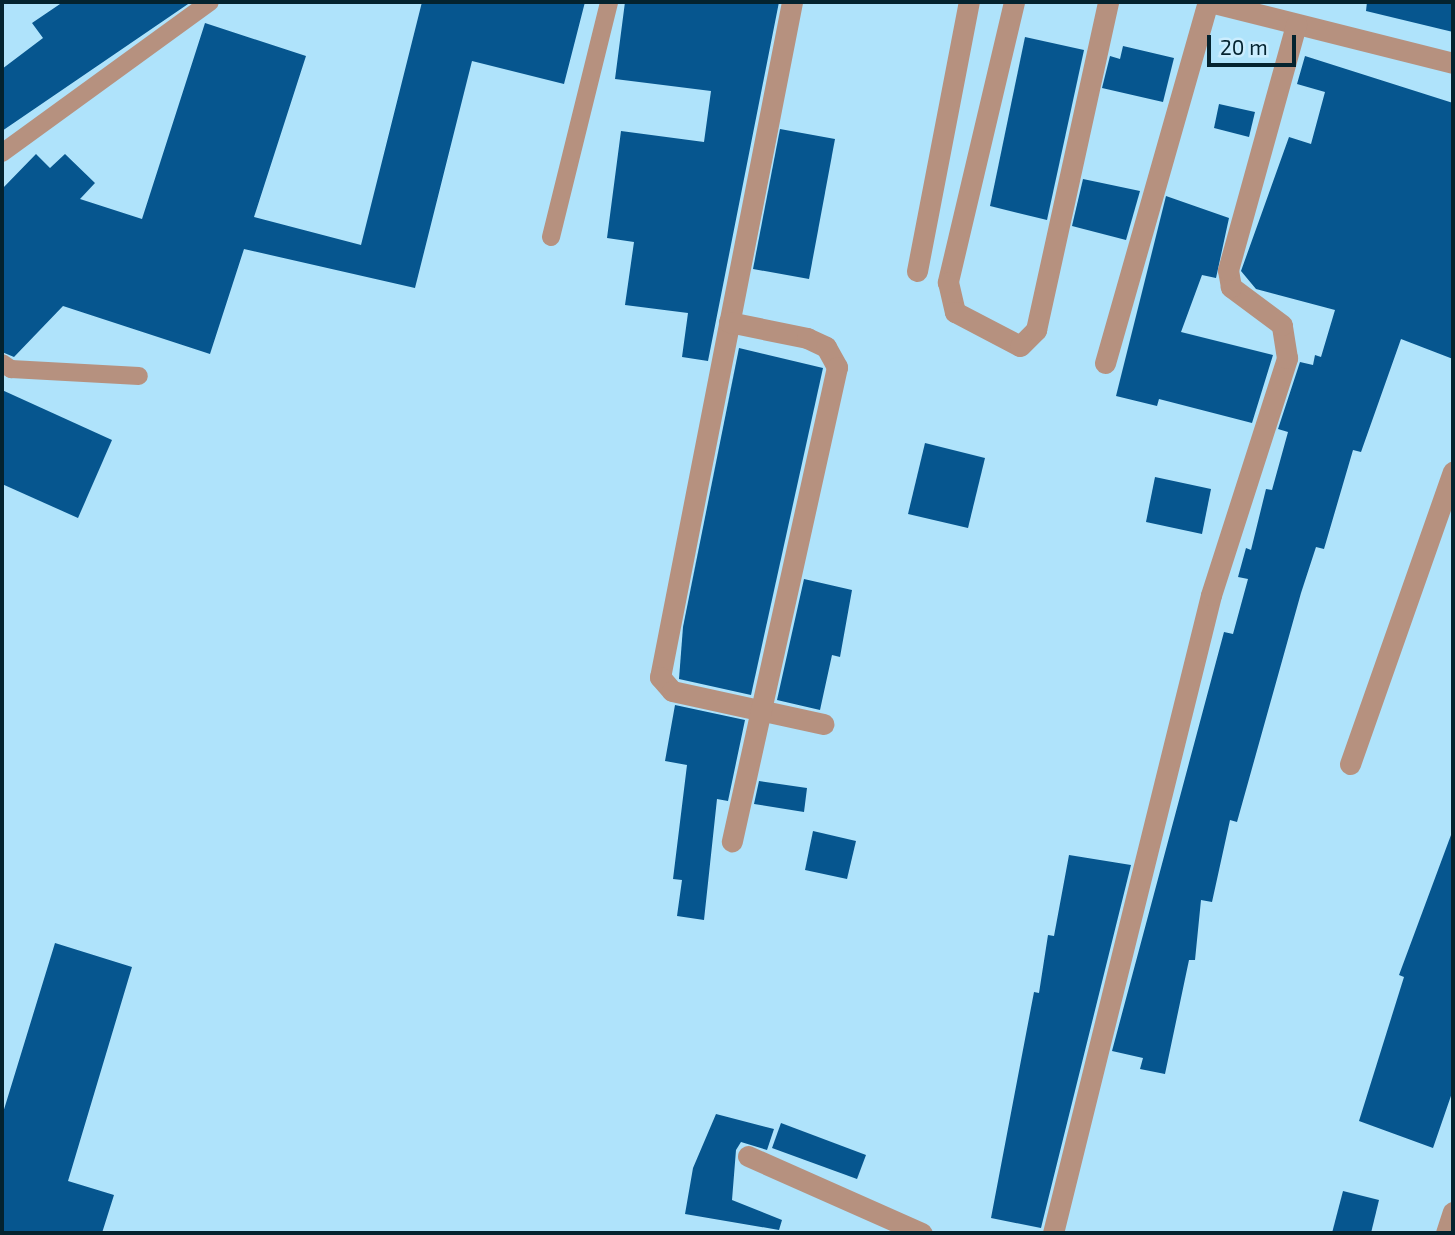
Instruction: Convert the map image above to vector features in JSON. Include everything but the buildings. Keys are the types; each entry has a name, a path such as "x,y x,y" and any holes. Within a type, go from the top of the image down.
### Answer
{"street":[{"path":"792,2 660,677 672,691 823,724"},
{"path":"917,271 969,2"},
{"path":"1014,2 948,282 956,312 1020,346 1036,330 1108,2"},
{"path":"1105,363 1209,2 1453,63"},
{"path":"1053,1233 1211,595 1287,358 1282,325 1231,287 1228,270 1296,24"},
{"path":"729,322 807,338 826,347 837,367 732,842"},
{"path":"1350,764 1453,472"},
{"path":"748,1156 922,1233"},
{"path":"1446,1233 1453,1212"}],"lane":[{"path":"2,153 209,2"},
{"path":"551,237 609,2"},
{"path":"2,363 11,369 139,376"}]}
